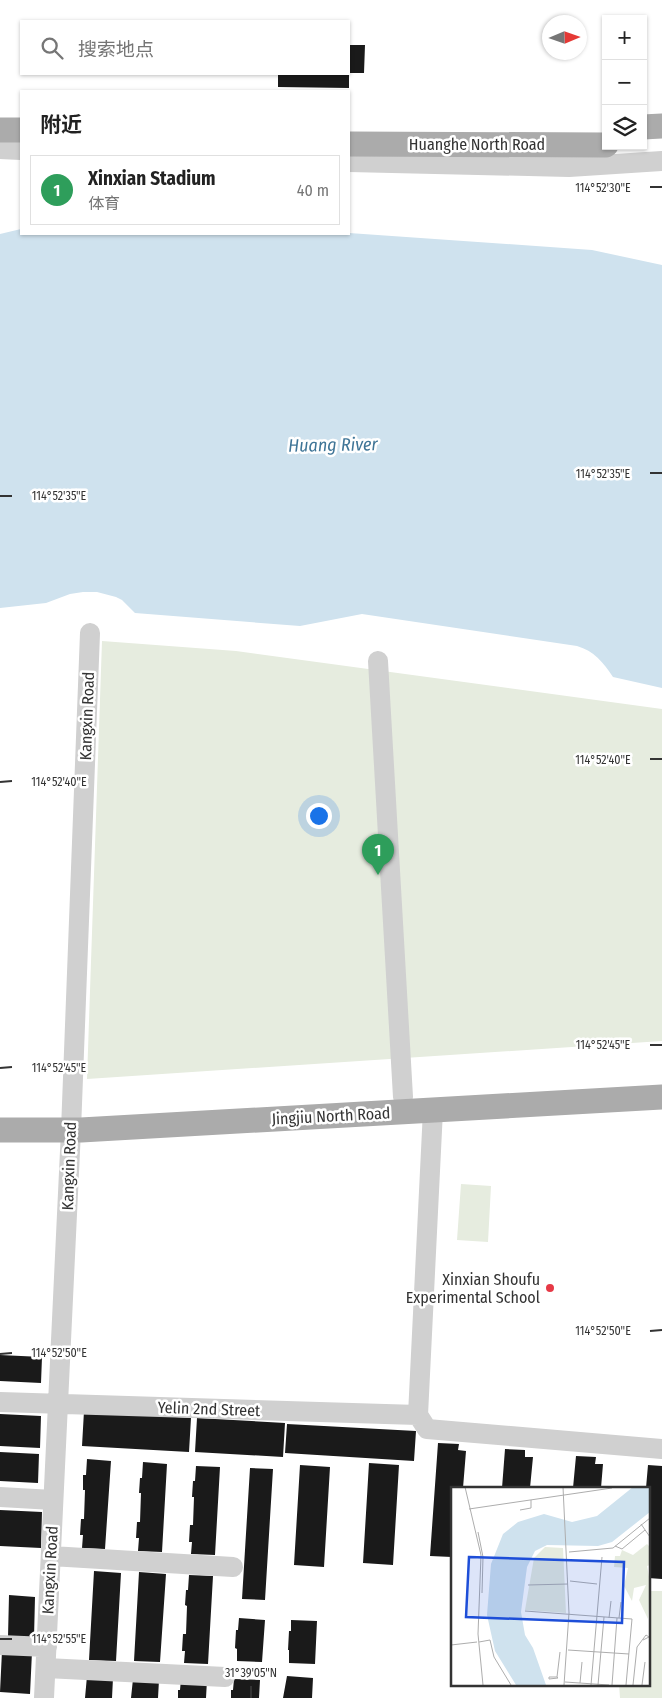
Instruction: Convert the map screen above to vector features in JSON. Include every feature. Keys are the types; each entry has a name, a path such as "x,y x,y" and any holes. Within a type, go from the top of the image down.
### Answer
{"main road":[{"path":"0,114 20,115"},
{"path":"647,128 662,126"},
{"name":"Huanghe North Road","path":"350,129 602,130"},
{"path":"0,130 20,130"},
{"path":"647,143 662,141"},
{"name":"Huanghe North Road","path":"350,144 602,145"},
{"name":"Jingjiu North Road","path":"0,1130 71,1122 403,1097 662,1082"},
{"name":"Jingjiu North Road","path":"0,1115 71,1122 433,1110 662,1098"}],"street":[{"path":"0,149 20,150"},
{"path":"350,162 569,167 662,160"},
{"name":"Kangxin Road","path":"44,1698 71,1122 90,633"},
{"path":"378,661 403,1097"},
{"path":"433,1110 418,1415 427,1429 662,1449"},
{"name":"Yelin 2nd Street","path":"0,1402 418,1415"},
{"path":"0,1497 54,1500"},
{"path":"51,1556 233,1567"},
{"path":"0,1645 47,1647"},
{"path":"46,1668 225,1677"}],"shaded area":[{"path":"102,641 236,651 662,709 662,1041 87,1079"},
{"path":"461,1184 491,1186 488,1242 457,1240"},
{"path":"650,1591 662,1591 662,1698 620,1698 619,1686 650,1686"}],"water":[{"name":"Huang River","path":"20,229 20,235 350,235 350,233 592,250 662,265 662,688 613,677 598,658 577,646 362,614 300,626 135,613 122,600 97,592 70,594 46,603 0,608 0,234"}],"building":[{"path":"350,45 365,45 364,73 350,73"},
{"path":"278,75 349,75 349,88 278,87"},
{"path":"0,1355 42,1357 41,1383 0,1381"},
{"path":"84,1411 191,1418 189,1452 82,1446"},
{"path":"0,1414 41,1416 40,1448 0,1446"},
{"path":"197,1418 285,1423 283,1457 195,1452"},
{"path":"287,1424 416,1431 414,1461 285,1453"},
{"path":"438,1443 459,1444 458,1450 466,1451 463,1487 451,1487 451,1557 430,1556"},
{"path":"505,1449 525,1450 525,1457 533,1457 530,1487 502,1487"},
{"path":"0,1452 39,1454 38,1483 0,1481"},
{"path":"576,1456 596,1457 595,1464 603,1464 601,1487 573,1487"},
{"path":"87,1459 111,1461 105,1549 82,1548 83,1535 80,1535 81,1519 84,1519 85,1490 83,1490 83,1475 86,1475"},
{"path":"143,1462 167,1464 162,1552 138,1551 139,1538 136,1538 137,1522 140,1522 141,1493 139,1493"},
{"path":"369,1463 399,1465 393,1565 363,1563"},
{"path":"300,1465 330,1467 324,1567 294,1565"},
{"path":"648,1465 662,1466 662,1579 650,1578 650,1487 646,1487"},
{"path":"196,1466 220,1467 215,1555 191,1554 192,1542 189,1542 190,1525 193,1525 194,1497 192,1497"},
{"path":"250,1468 273,1469 265,1600 242,1599"},
{"path":"0,1510 42,1512 41,1548 0,1546"},
{"path":"94,1571 121,1573 116,1661 89,1660"},
{"path":"139,1572 166,1574 160,1662 134,1661"},
{"path":"189,1575 213,1576 208,1664 184,1663 185,1651 182,1651 183,1634 186,1634 187,1606 185,1605"},
{"path":"9,1595 35,1597 34,1638 8,1637"},
{"path":"239,1618 265,1620 262,1662 237,1661 237,1649 235,1648"},
{"path":"291,1620 317,1621 315,1664 289,1663 288,1650"},
{"path":"2,1651 32,1652 30,1694 0,1692"},
{"path":"87,1676 113,1678 112,1698 85,1698"},
{"path":"287,1676 313,1678 312,1698 283,1698"},
{"path":"133,1679 159,1680 158,1698 131,1698"},
{"path":"181,1679 207,1680 206,1698 178,1698"},
{"path":"234,1679 260,1680 259,1698 231,1698"}],"place":[{"name":"Xinxian Stadium","path":"378,875"},
{"name":"Xinxian Shoufu Experimental School","path":"550,1288"}]}
